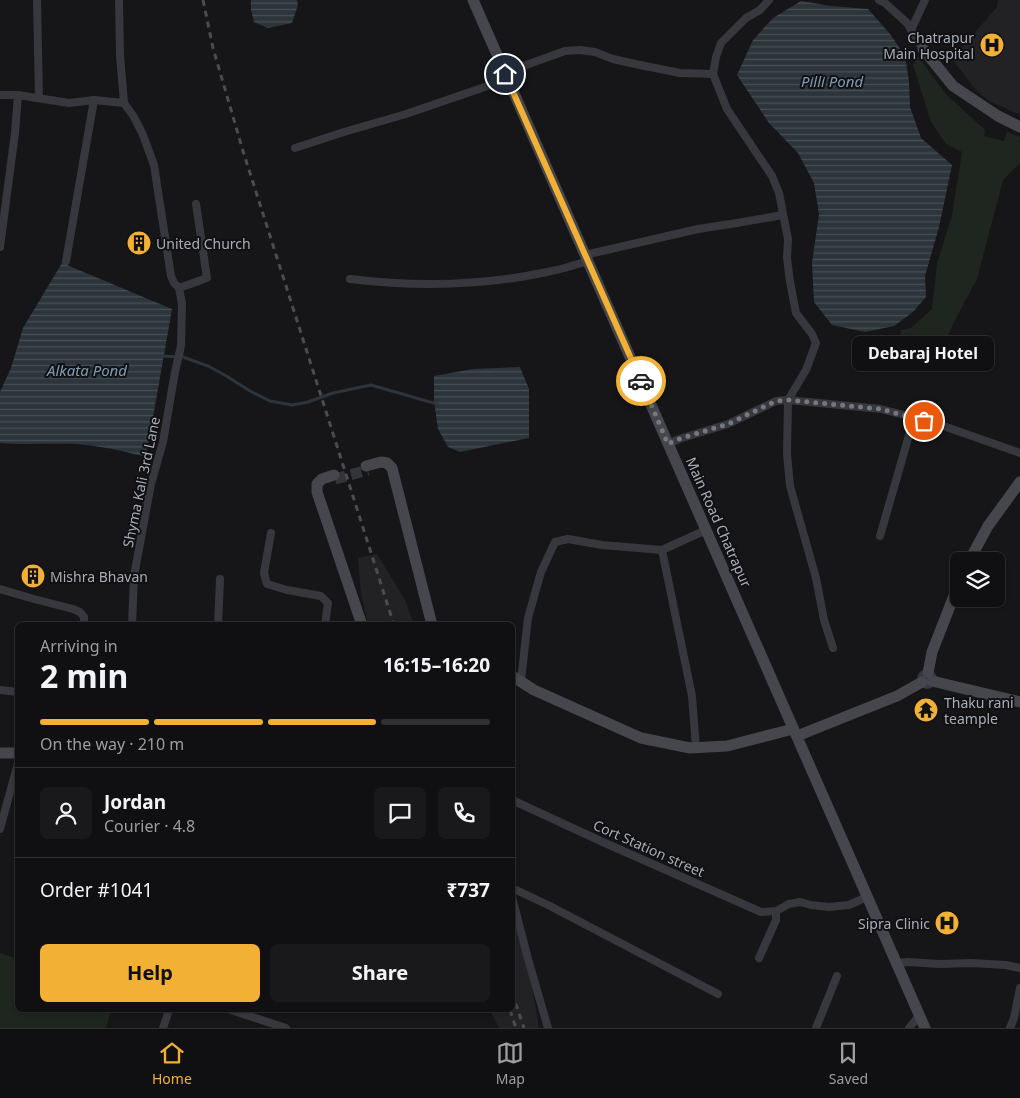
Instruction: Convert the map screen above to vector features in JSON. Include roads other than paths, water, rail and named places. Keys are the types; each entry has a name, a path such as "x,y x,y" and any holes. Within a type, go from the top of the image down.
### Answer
{"street":[{"path":"37,0 39,98"},
{"path":"0,96 18,96 69,102 94,100 124,103 118,0"},
{"name":"Main Road Chatrapur","path":"473,0 925,1028"},
{"path":"769,0 760,10 746,18 721,43 713,74 727,108 772,176 779,193 788,239 787,258 796,313 812,334 816,343 806,370 788,400 787,454 790,486 816,578 824,620 832,648"},
{"path":"879,0 907,23 923,50 953,86 998,116 1020,128"},
{"path":"911,30 925,0"},
{"path":"296,148 406,114 506,76 526,65 565,51 595,52 613,59 680,73 713,74"},
{"path":"0,247 18,96"},
{"path":"66,261 94,100"},
{"name":"Shyma Kali 3rd Lane","path":"124,103 143,135 154,165 171,276 179,288 182,304 181,346 163,442 152,484 134,576 132,622"},
{"path":"179,288 207,278 196,204"},
{"path":"350,280 386,283 458,284 500,280 548,272 586,258 698,229 783,215"},
{"path":"668,444 728,424 776,401 788,400 881,409 967,434 1020,453"},
{"path":"880,536 914,418"},
{"path":"425,622 388,469 385,466 367,468 381,462 387,463 392,468 431,622"},
{"path":"361,622 317,492 317,484 322,479 334,477 324,482 321,486 321,492 365,622"},
{"path":"974,552 988,526 1020,482"},
{"path":"706,530 662,550 568,539 555,542 541,572 528,618 517,678 534,690 641,738 690,748 727,746 795,733 897,696 927,679 1020,702"},
{"path":"271,533 264,573 267,584 287,590 321,596 328,603 325,622"},
{"path":"662,550 692,696 696,748"},
{"path":"218,622 220,579"},
{"path":"0,589 34,600 73,609 80,612 84,622"},
{"path":"927,679 932,652 950,607"},
{"path":"0,690 15,692"},
{"path":"0,754 15,753"},
{"path":"0,828 15,774"},
{"name":"Cort Station street","path":"515,801 761,912 776,911"},
{"path":"515,889 559,910 718,994"},
{"path":"758,958 776,920 776,911 789,904 800,902 829,907 849,905 867,898"},
{"path":"515,907 548,1028"},
{"path":"896,963 971,963 1006,965 1020,968"},
{"path":"816,1028 837,976"},
{"path":"1010,1028 1020,988"},
{"path":"163,1028 167,1012"},
{"path":"237,1012 286,1028"},
{"path":"909,1028 919,1016"}],"water":[{"path":"251,0 297,0 298,5 292,23 268,28 254,22"},
{"name":"Pilli Pond","path":"801,1 868,9 890,34 905,56 909,81 910,107 921,138 952,165 939,227 925,276 926,297 913,312 894,326 865,332 832,325 814,302 812,263 819,214 814,183 798,153 769,123 737,75 753,40 773,18"},
{"name":"Alkata Pond","path":"62,263 172,309 146,457 112,449 77,444 0,443 0,392 11,368 23,328"},
{"path":"520,367 529,389 529,438 460,452 448,447 438,429 434,401 434,376 473,369"}],"waterway":[{"path":"160,356 183,357 208,366 270,401 292,405 308,402 333,393 371,385 437,404"}],"tunnel":[{"path":"335,479 368,470"}],"railway":[{"path":"203,0 213,48 243,151 393,622"},
{"path":"515,1002 524,1028"},
{"path":"511,1012 516,1028"}],"place":[{"name":"Chatrapur Main Hospital","path":"992,45"},
{"name":"United Church","path":"139,243"},
{"name":"Debaraj Hotel","path":"924,421"},
{"name":"Mishra Bhavan","path":"33,576"},
{"name":"Thaku rani teample","path":"926,710"},
{"name":"Sipra Clinic","path":"947,923"}]}
